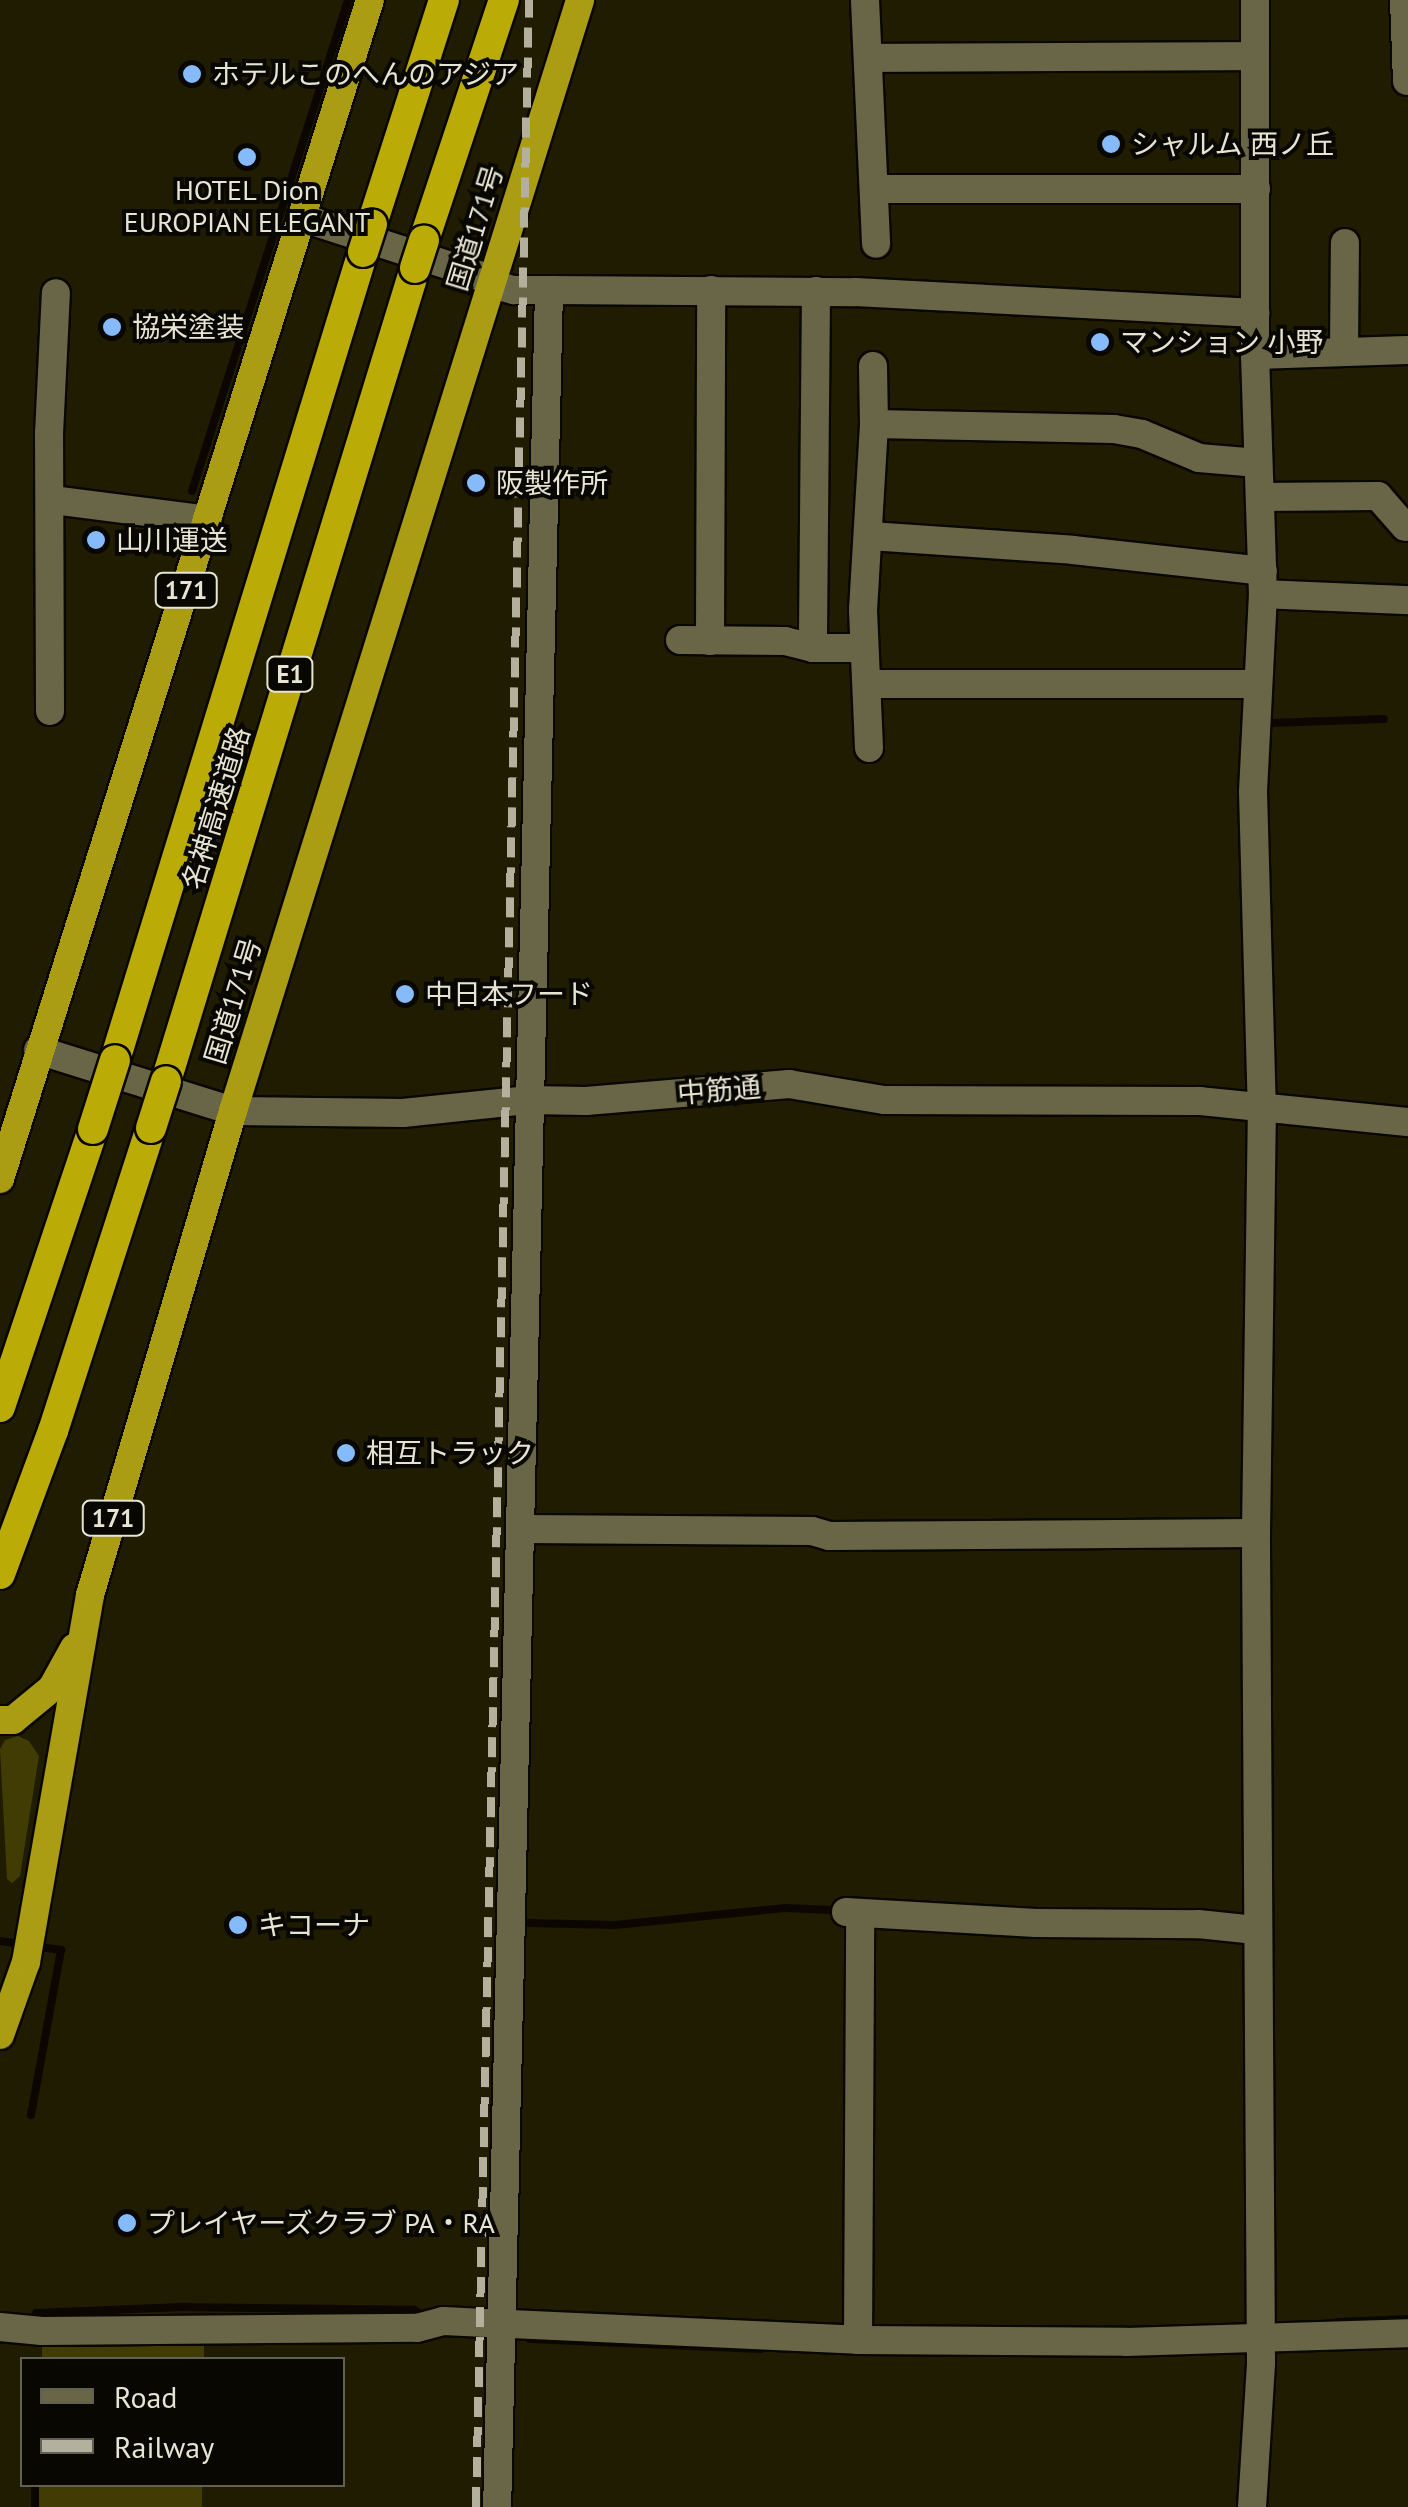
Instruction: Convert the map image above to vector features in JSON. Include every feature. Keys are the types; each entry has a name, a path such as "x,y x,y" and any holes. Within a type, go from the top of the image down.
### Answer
{"highway":[{"name":"171","path":"0,1180 7,1126 38,1050 370,0"},
{"name":"名神高速道路","path":"0,1407 115,1060 444,0"},
{"name":"名神高速道路","path":"0,1574 53,1431 151,1128 420,254 504,0"},
{"name":"国道171号","path":"0,2035 29,1948 82,1634 233,1110 580,0"},
{"path":"0,1720 12,1720 52,1688 82,1634"}],"street":[{"path":"865,0 876,244"},
{"path":"1252,2507 1260,2340 1256,1534 1262,1106 1253,792 1255,684 1263,583 1254,355 1255,0"},
{"path":"1404,0 1408,81"},
{"path":"869,58 1254,56"},
{"path":"875,189 1256,188"},
{"path":"303,218 514,290 816,291 1254,313"},
{"path":"1344,350 1345,242"},
{"path":"497,2507 549,290"},
{"path":"710,641 711,290"},
{"path":"813,648 816,291"},
{"path":"50,711 51,626 46,608 52,500 48,434 56,293"},
{"path":"1254,355 1408,350"},
{"path":"869,748 864,648 874,424 872,366"},
{"path":"874,424 1114,430 1142,434 1200,458 1258,464"},
{"path":"1261,497 1378,496 1405,527"},
{"path":"52,500 208,520"},
{"path":"870,536 1073,550 1263,583 1408,600"},
{"path":"680,640 785,641 813,648 864,648"},
{"path":"866,684 1255,684"},
{"name":"中筋通","path":"38,1050 233,1110 403,1113 529,1100 586,1101 789,1084 884,1100 1200,1101 1408,1122"},
{"path":"521,1528 812,1532 828,1536 1256,1534"},
{"path":"858,2340 852,1913 1036,1923 1198,1924 1256,1930"},
{"path":"0,2327 42,2331 433,2324 501,2333 858,2340 1260,2340 1408,2333"}],"shaded area":[{"path":"18,1736 29,1741 39,1756 20,1876 12,1883 7,1879 0,1749 5,1740"},
{"path":"42,2339 204,2339 204,2357 42,2357"},
{"path":"38,2487 202,2487 202,2507 38,2507"}],"waterway":[{"path":"192,491 348,0"},
{"path":"1271,723 1384,719"},
{"path":"529,1923 615,1925 784,1908 833,1910"},
{"path":"0,1941 61,1950 31,2115"},
{"path":"36,2313 181,2307 414,2310 426,2317"},
{"path":"1338,2322 1408,2319"},
{"path":"530,2339 761,2349"},
{"path":"35,2487 35,2507"}],"railway":[{"path":"476,2507 529,0"}],"place":[{"name":"ホテルこのへんのアジア","path":"192,74"},
{"name":"シャルム 西ノ丘","path":"1111,144"},
{"name":"HOTEL Dion EUROPIAN ELEGANT","path":"247,157"},
{"name":"協栄塗装","path":"112,327"},
{"name":"マンション 小野","path":"1100,342"},
{"name":"阪製作所","path":"476,483"},
{"name":"山川運送","path":"96,540"},
{"name":"中日本フード","path":"405,994"},
{"name":"相互トラック","path":"346,1453"},
{"name":"キコーナ","path":"238,1925"},
{"name":"プレイヤーズクラブ PA・RA","path":"127,2223"}]}
